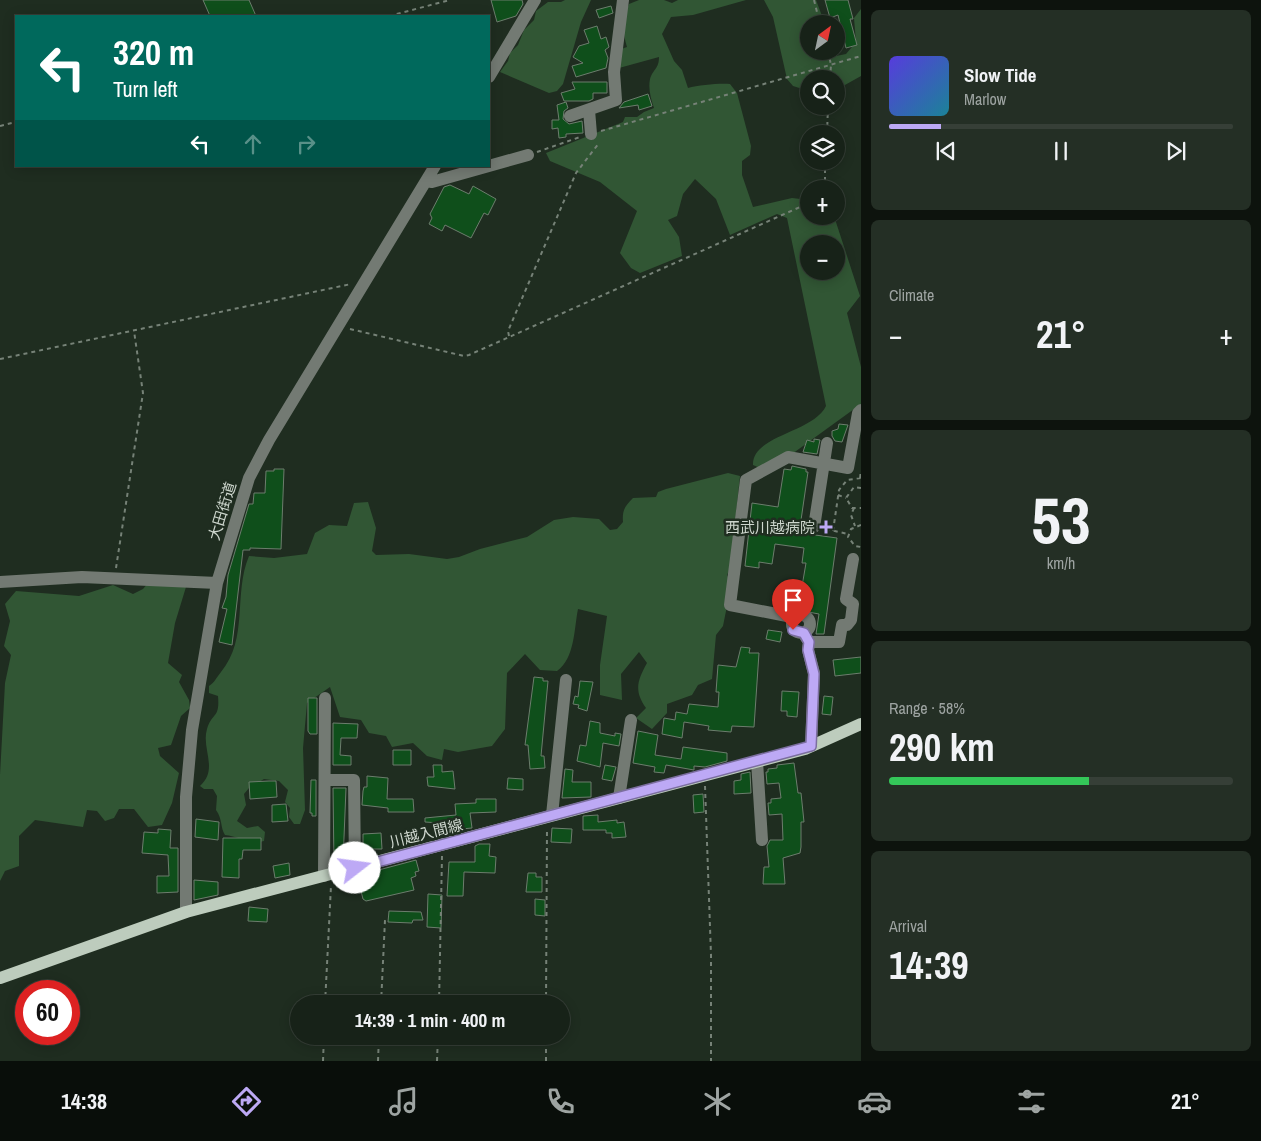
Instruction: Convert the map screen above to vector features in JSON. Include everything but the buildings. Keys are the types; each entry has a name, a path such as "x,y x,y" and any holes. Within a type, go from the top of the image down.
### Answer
{"main road":[{"name":"川越入間線","path":"0,978 186,912 441,846 811,746 861,724"}],"street":[{"path":"490,75 535,0"},
{"path":"570,116 616,100 614,72 623,0"},
{"path":"589,110 590,134"},
{"path":"490,166 528,155"},
{"name":"大田街道","path":"186,912 186,797 192,730 217,583 249,478 434,167"},
{"path":"426,181 432,182 485,167"},
{"path":"811,746 814,674 806,638 811,625 809,618 802,614 793,619 787,616 730,605 746,480 788,457 848,468 858,413 861,410"},
{"path":"814,528 827,443"},
{"path":"806,638 839,642 842,625 847,625 851,620 853,604 846,599 853,559"},
{"path":"0,582 115,577 217,583"},
{"path":"549,816 566,680"},
{"path":"325,698 327,876"},
{"path":"619,798 631,720"},
{"path":"757,761 762,840"},
{"path":"325,780 354,780 355,868"}],"path":[{"path":"393,15 450,0"},
{"path":"814,0 818,15"},
{"path":"509,336 508,331 576,173 599,143 600,131 861,56"},
{"path":"830,60 831,70"},
{"path":"0,126 15,122"},
{"path":"528,155 590,134"},
{"path":"338,326 464,356 800,207"},
{"path":"0,359 365,281"},
{"path":"115,577 143,393 134,331"},
{"path":"832,530 839,490 847,480 860,478 861,470"},
{"path":"846,498 854,488 861,488"},
{"path":"838,495 846,498 854,508"},
{"path":"854,508 861,508"},
{"path":"854,508 851,515 855,526"},
{"path":"861,525 855,526 849,534 851,543 861,546"},
{"path":"814,528 849,534"},
{"path":"703,776 712,955 711,1061"},
{"path":"546,995 549,816"},
{"path":"439,995 443,882 441,846"},
{"path":"325,995 327,876"},
{"path":"381,995 385,920"},
{"path":"323,1061 324,1045"},
{"path":"378,1061 379,1045"},
{"path":"437,1061 438,1045"},
{"path":"546,1045 546,1061"}],"green space":[{"path":"565,0 591,0 581,22 563,84 557,91 549,93 500,72 508,61 510,53 518,45 524,30 534,20 536,11 548,2 561,2"},
{"path":"639,0 664,0 672,3 678,0 746,0 693,15 671,17 662,34 674,61 682,70 688,88 730,84 737,93 751,146 750,155 742,161 742,175 753,207 792,198 800,199 800,225 837,225 840,235 800,235 800,280 845,280 845,250 860,296 847,313 861,367 861,404 792,454 760,468 753,465 755,455 762,447 809,422 819,415 826,406 787,218 777,214 730,235 716,199 695,179 683,194 677,216 668,220 679,237 682,256 640,273 631,268 620,253 637,211 600,182 550,161 546,153 623,122 625,117 637,117 654,108 649,83 658,64 659,57 619,68 621,49 627,47 624,36 625,15 629,4"},
{"path":"764,0 816,0 822,15 800,15 800,60 845,60 845,54 856,42 854,18 861,9 861,76 845,85 845,70 800,70 800,88 793,86 787,79 773,17"},
{"path":"728,473 740,476 730,569 727,575 730,581 729,596 723,626 716,635 712,679 698,685 692,695 667,704 667,713 652,729 636,718 646,708 638,691 638,686 647,663 639,652 621,674 622,700 600,695 600,665 607,616 578,609 570,651 567,659 557,671 540,670 525,654 507,673 505,729 492,746 458,752 444,749 442,760 427,756 413,743 392,747 386,736 369,733 361,720 340,717 330,687 307,703 303,748 305,810 300,824 294,824 289,817 290,808 285,802 288,790 279,781 264,779 249,788 244,794 246,805 237,821 247,828 258,826 265,832 264,841 254,842 225,835 216,810 217,796 213,789 204,789 200,786 206,779 209,766 206,744 207,729 218,708 218,696 209,693 209,686 230,659 235,645 244,570 249,556 274,558 307,554 315,533 329,525 347,526 354,503 368,502 376,528 372,551 376,555 409,554 447,559 459,557 480,549 527,537 554,520 573,517 599,519 610,530 617,529 623,522 625,508 633,498 656,497 658,492 666,489"},
{"path":"149,582 186,587 175,623 168,663 182,675 179,682 189,700 190,708 181,716 171,745 158,748 160,756 179,773 172,803 162,825 148,827 134,809 119,809 114,818 105,821 97,811 87,810 83,827 35,820 19,836 19,866 5,871 0,881 0,775 5,683 11,655 4,646 10,621 5,604 16,591 79,596 113,585 133,594 143,589"}],"place":[{"name":"西武川越病院","path":"826,527"}],"route":[{"path":"355,868 811,746 814,674 808,650 809,642 804,633 800,634 793,630"}]}
